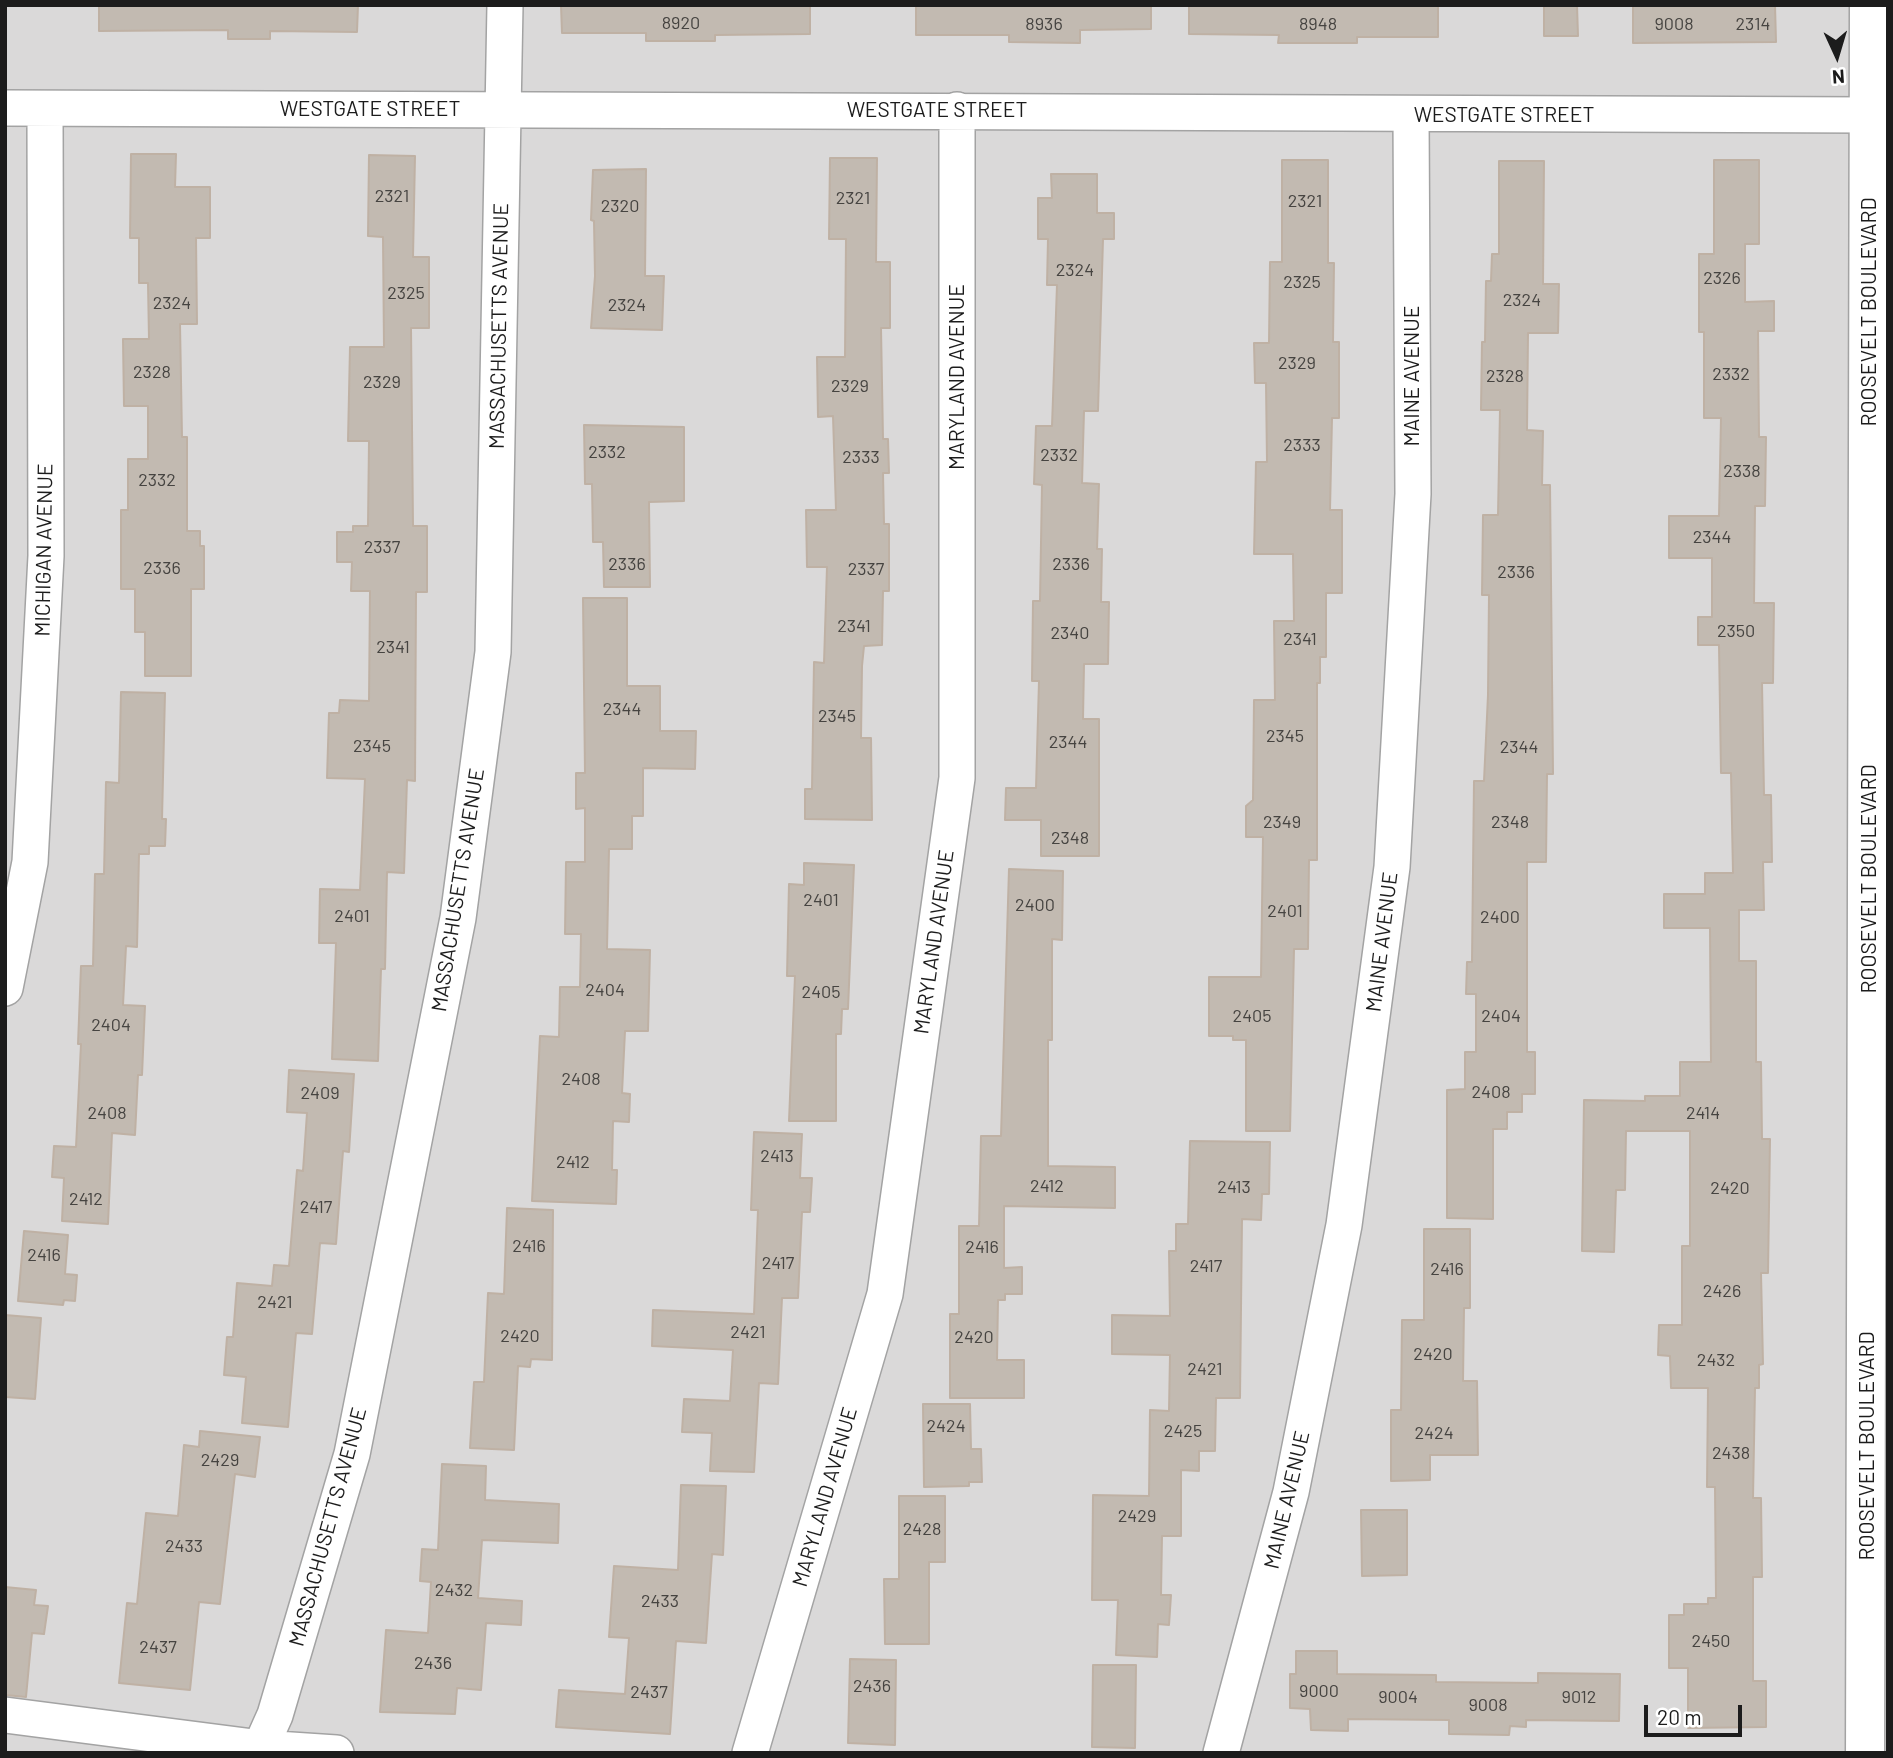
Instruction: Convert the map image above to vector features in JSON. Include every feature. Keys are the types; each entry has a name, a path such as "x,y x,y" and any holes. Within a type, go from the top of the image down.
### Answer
{"street":[{"name":"MASSACHUSETTS AVENUE","path":"259,1750 275,1715 352,1454 458,918 494,652 505,5"},
{"name":"ROOSEVELT BOULEVARD","path":"1865,1753 1878,835 1869,5"},
{"name":"WESTGATE STREET","path":"5,108 1869,115"},
{"name":"MICHIGAN AVENUE","path":"5,988 30,862 47,556 45,109"},
{"name":"MARYLAND AVENUE","path":"750,1753 885,1294 957,778 957,110"},
{"name":"MAINE AVENUE","path":"1221,1753 1292,1492 1336,1265 1392,867 1413,494 1411,115"},
{"path":"5,1716 259,1750 336,1753"}],"shaded area":[{"path":"5,5 1888,5 1888,1753 5,1753"}],"building":[{"path":"99,5 358,5 357,32 270,31 270,39 228,39 228,30 99,31"},
{"path":"561,5 810,5 810,34 715,35 715,41 646,41 646,33 562,33"},
{"path":"916,5 1151,5 1151,29 1080,30 1080,43 1009,42 1009,35 916,35"},
{"path":"1189,5 1438,5 1438,37 1357,37 1357,43 1278,43 1279,35 1189,34"},
{"path":"1544,5 1577,5 1578,36 1544,36"},
{"path":"1633,5 1775,5 1776,42 1633,43"},
{"path":"131,154 176,154 175,187 210,187 210,238 196,238 197,324 180,324 182,437 187,437 187,531 200,531 200,546 204,546 204,589 191,589 191,676 145,676 145,632 135,632 135,589 121,589 121,510 128,510 128,459 148,459 148,406 124,406 123,339 149,339 148,283 139,283 139,238 130,238"},
{"path":"369,155 415,156 413,257 429,257 429,328 411,328 413,526 427,526 427,592 416,592 415,781 407,780 404,873 387,872 385,969 381,969 378,1061 332,1059 336,943 319,943 320,889 360,890 365,779 327,778 329,713 339,713 340,700 369,701 370,591 351,591 352,562 337,562 337,532 353,532 353,526 368,526 369,441 348,441 350,347 384,347 383,237 368,236"},
{"path":"830,158 877,158 876,262 890,262 890,328 881,328 883,439 888,439 889,473 883,473 884,524 889,524 889,591 883,591 882,645 864,646 862,666 861,738 871,738 872,820 805,819 805,789 812,789 814,662 824,663 827,567 807,567 806,510 836,510 833,416 818,417 817,357 845,357 846,239 829,239"},
{"path":"1282,160 1328,160 1328,263 1334,263 1333,342 1339,342 1339,418 1332,418 1330,510 1342,510 1342,593 1326,593 1326,657 1320,657 1320,683 1317,683 1317,860 1309,860 1308,949 1294,949 1290,1131 1246,1131 1246,1040 1233,1040 1233,1036 1209,1036 1209,977 1261,977 1263,837 1246,837 1246,806 1253,800 1254,700 1275,700 1274,621 1294,621 1293,554 1254,554 1256,462 1267,462 1266,383 1255,383 1254,343 1269,343 1270,262 1282,262"},
{"path":"1714,160 1759,160 1759,244 1745,244 1745,302 1774,301 1774,331 1758,331 1759,437 1766,437 1765,506 1755,506 1754,603 1774,603 1773,683 1762,683 1764,795 1771,795 1772,862 1763,862 1764,910 1739,910 1739,961 1756,961 1756,1062 1761,1062 1762,1139 1770,1139 1768,1273 1761,1273 1763,1364 1759,1365 1759,1388 1755,1388 1753,1498 1761,1498 1762,1577 1753,1577 1753,1681 1766,1681 1766,1727 1688,1728 1688,1668 1669,1668 1669,1615 1684,1615 1684,1604 1708,1604 1708,1598 1716,1598 1715,1487 1707,1487 1708,1388 1671,1388 1670,1356 1658,1355 1659,1325 1682,1325 1682,1246 1690,1246 1690,1131 1626,1131 1625,1190 1616,1190 1614,1252 1582,1251 1584,1100 1645,1101 1645,1096 1680,1096 1680,1062 1711,1062 1710,928 1664,928 1664,894 1705,894 1705,873 1733,873 1731,773 1721,773 1719,645 1698,645 1698,617 1712,617 1712,558 1669,558 1669,516 1719,516 1721,418 1704,418 1704,332 1699,332 1699,254 1714,254"},
{"path":"1499,161 1544,161 1543,284 1559,284 1558,333 1528,333 1527,430 1543,431 1542,485 1550,485 1553,774 1547,774 1546,862 1527,862 1527,1052 1535,1052 1535,1094 1522,1094 1522,1112 1507,1112 1507,1129 1493,1129 1493,1219 1447,1218 1447,1090 1465,1089 1465,1052 1476,1052 1476,994 1466,994 1467,962 1472,962 1474,781 1484,781 1488,695 1489,595 1482,595 1483,515 1498,515 1500,410 1481,410 1482,342 1485,342 1486,281 1491,281 1492,254 1499,254"},
{"path":"646,169 645,276 664,276 662,330 591,328 595,276 594,221 591,220 593,170"},
{"path":"1051,174 1097,174 1097,213 1114,213 1114,239 1103,239 1098,411 1084,411 1082,483 1099,484 1097,549 1102,549 1101,602 1109,602 1108,664 1084,664 1083,719 1099,719 1099,856 1041,856 1041,820 1005,820 1006,788 1036,788 1039,681 1032,681 1033,601 1040,601 1042,485 1034,484 1036,426 1052,426 1057,285 1047,285 1048,239 1038,239 1038,198 1052,198"},
{"path":"584,425 684,427 684,501 649,502 650,587 604,587 603,542 593,542 592,484 585,484"},
{"path":"583,598 627,598 627,686 660,686 660,731 696,731 695,769 643,768 643,816 632,816 632,849 609,849 607,949 650,950 648,1031 625,1031 622,1093 630,1094 629,1122 613,1121 612,1170 617,1170 616,1204 532,1201 540,1036 559,1037 560,987 580,987 581,934 565,934 566,862 585,862 585,808 576,809 576,773 585,773"},
{"path":"121,692 165,693 162,819 166,819 165,846 149,846 149,854 139,854 137,947 126,946 123,1005 145,1006 142,1075 138,1075 135,1135 112,1133 108,1224 62,1221 64,1178 52,1177 54,1146 76,1147 81,1044 78,1044 81,966 93,966 95,874 104,874 106,782 119,783"},
{"path":"804,863 854,865 848,1009 842,1009 841,1034 836,1034 836,1121 789,1121 795,976 787,976 789,884 804,885"},
{"path":"1009,869 1063,871 1062,940 1052,939 1052,1040 1048,1040 1048,1166 1115,1167 1115,1208 1004,1206 1004,1268 1022,1267 1022,1294 1005,1294 1005,1300 998,1300 997,1360 1024,1360 1024,1398 950,1398 950,1314 959,1314 959,1226 979,1226 981,1136 1001,1136"},
{"path":"289,1070 354,1074 349,1152 343,1151 336,1244 320,1243 312,1334 296,1333 288,1427 242,1423 246,1377 224,1375 227,1337 233,1337 237,1283 272,1286 274,1265 289,1266 297,1170 303,1171 307,1113 287,1112"},
{"path":"754,1132 802,1134 800,1178 812,1178 810,1212 802,1212 798,1298 782,1298 778,1384 759,1383 754,1472 710,1471 712,1433 682,1432 684,1399 730,1401 733,1350 652,1346 653,1310 754,1314 758,1210 751,1210"},
{"path":"1190,1141 1270,1142 1269,1194 1262,1194 1261,1220 1242,1219 1240,1398 1216,1398 1215,1451 1199,1451 1199,1471 1181,1470 1181,1536 1162,1536 1161,1595 1171,1595 1169,1625 1158,1624 1157,1657 1116,1655 1118,1600 1092,1600 1093,1495 1149,1496 1150,1410 1169,1411 1170,1355 1112,1354 1112,1315 1170,1316 1169,1251 1176,1251 1176,1224 1188,1224"},
{"path":"507,1208 553,1210 552,1360 531,1359 530,1367 518,1366 514,1450 470,1448 474,1382 484,1382 488,1293 504,1294"},
{"path":"1424,1229 1470,1229 1470,1308 1464,1308 1463,1381 1477,1381 1478,1455 1430,1455 1430,1480 1391,1481 1391,1410 1401,1410 1402,1320 1424,1320"},
{"path":"24,1231 68,1235 65,1274 77,1275 75,1301 64,1300 63,1305 18,1301"},
{"path":"5,1315 41,1318 35,1399 5,1397"},
{"path":"923,1404 970,1404 971,1449 981,1449 982,1482 969,1482 969,1486 924,1487"},
{"path":"200,1431 260,1437 255,1477 235,1474 220,1604 199,1602 190,1690 119,1683 127,1603 137,1604 146,1513 178,1516 184,1445 199,1447"},
{"path":"442,1464 486,1466 485,1500 559,1504 558,1543 482,1540 478,1598 522,1601 521,1625 486,1623 481,1690 457,1688 455,1714 380,1712 386,1630 428,1633 431,1582 420,1581 422,1549 438,1550"},
{"path":"681,1485 726,1486 723,1555 712,1554 706,1643 676,1641 670,1734 556,1727 559,1690 625,1694 629,1638 609,1637 614,1566 678,1570"},
{"path":"899,1496 945,1496 945,1562 929,1562 929,1644 885,1644 884,1579 899,1579"},
{"path":"1361,1510 1407,1510 1407,1575 1362,1576"},
{"path":"5,1587 36,1590 34,1605 48,1606 44,1634 32,1633 26,1697 5,1695"},
{"path":"1296,1651 1337,1651 1337,1674 1436,1675 1436,1682 1538,1683 1538,1673 1620,1674 1619,1721 1526,1720 1526,1727 1510,1726 1509,1735 1449,1734 1449,1720 1348,1719 1348,1731 1311,1730 1310,1709 1290,1708 1290,1674 1296,1674"},
{"path":"850,1659 896,1660 895,1745 848,1743"},
{"path":"1093,1665 1136,1665 1135,1748 1092,1747"}]}
